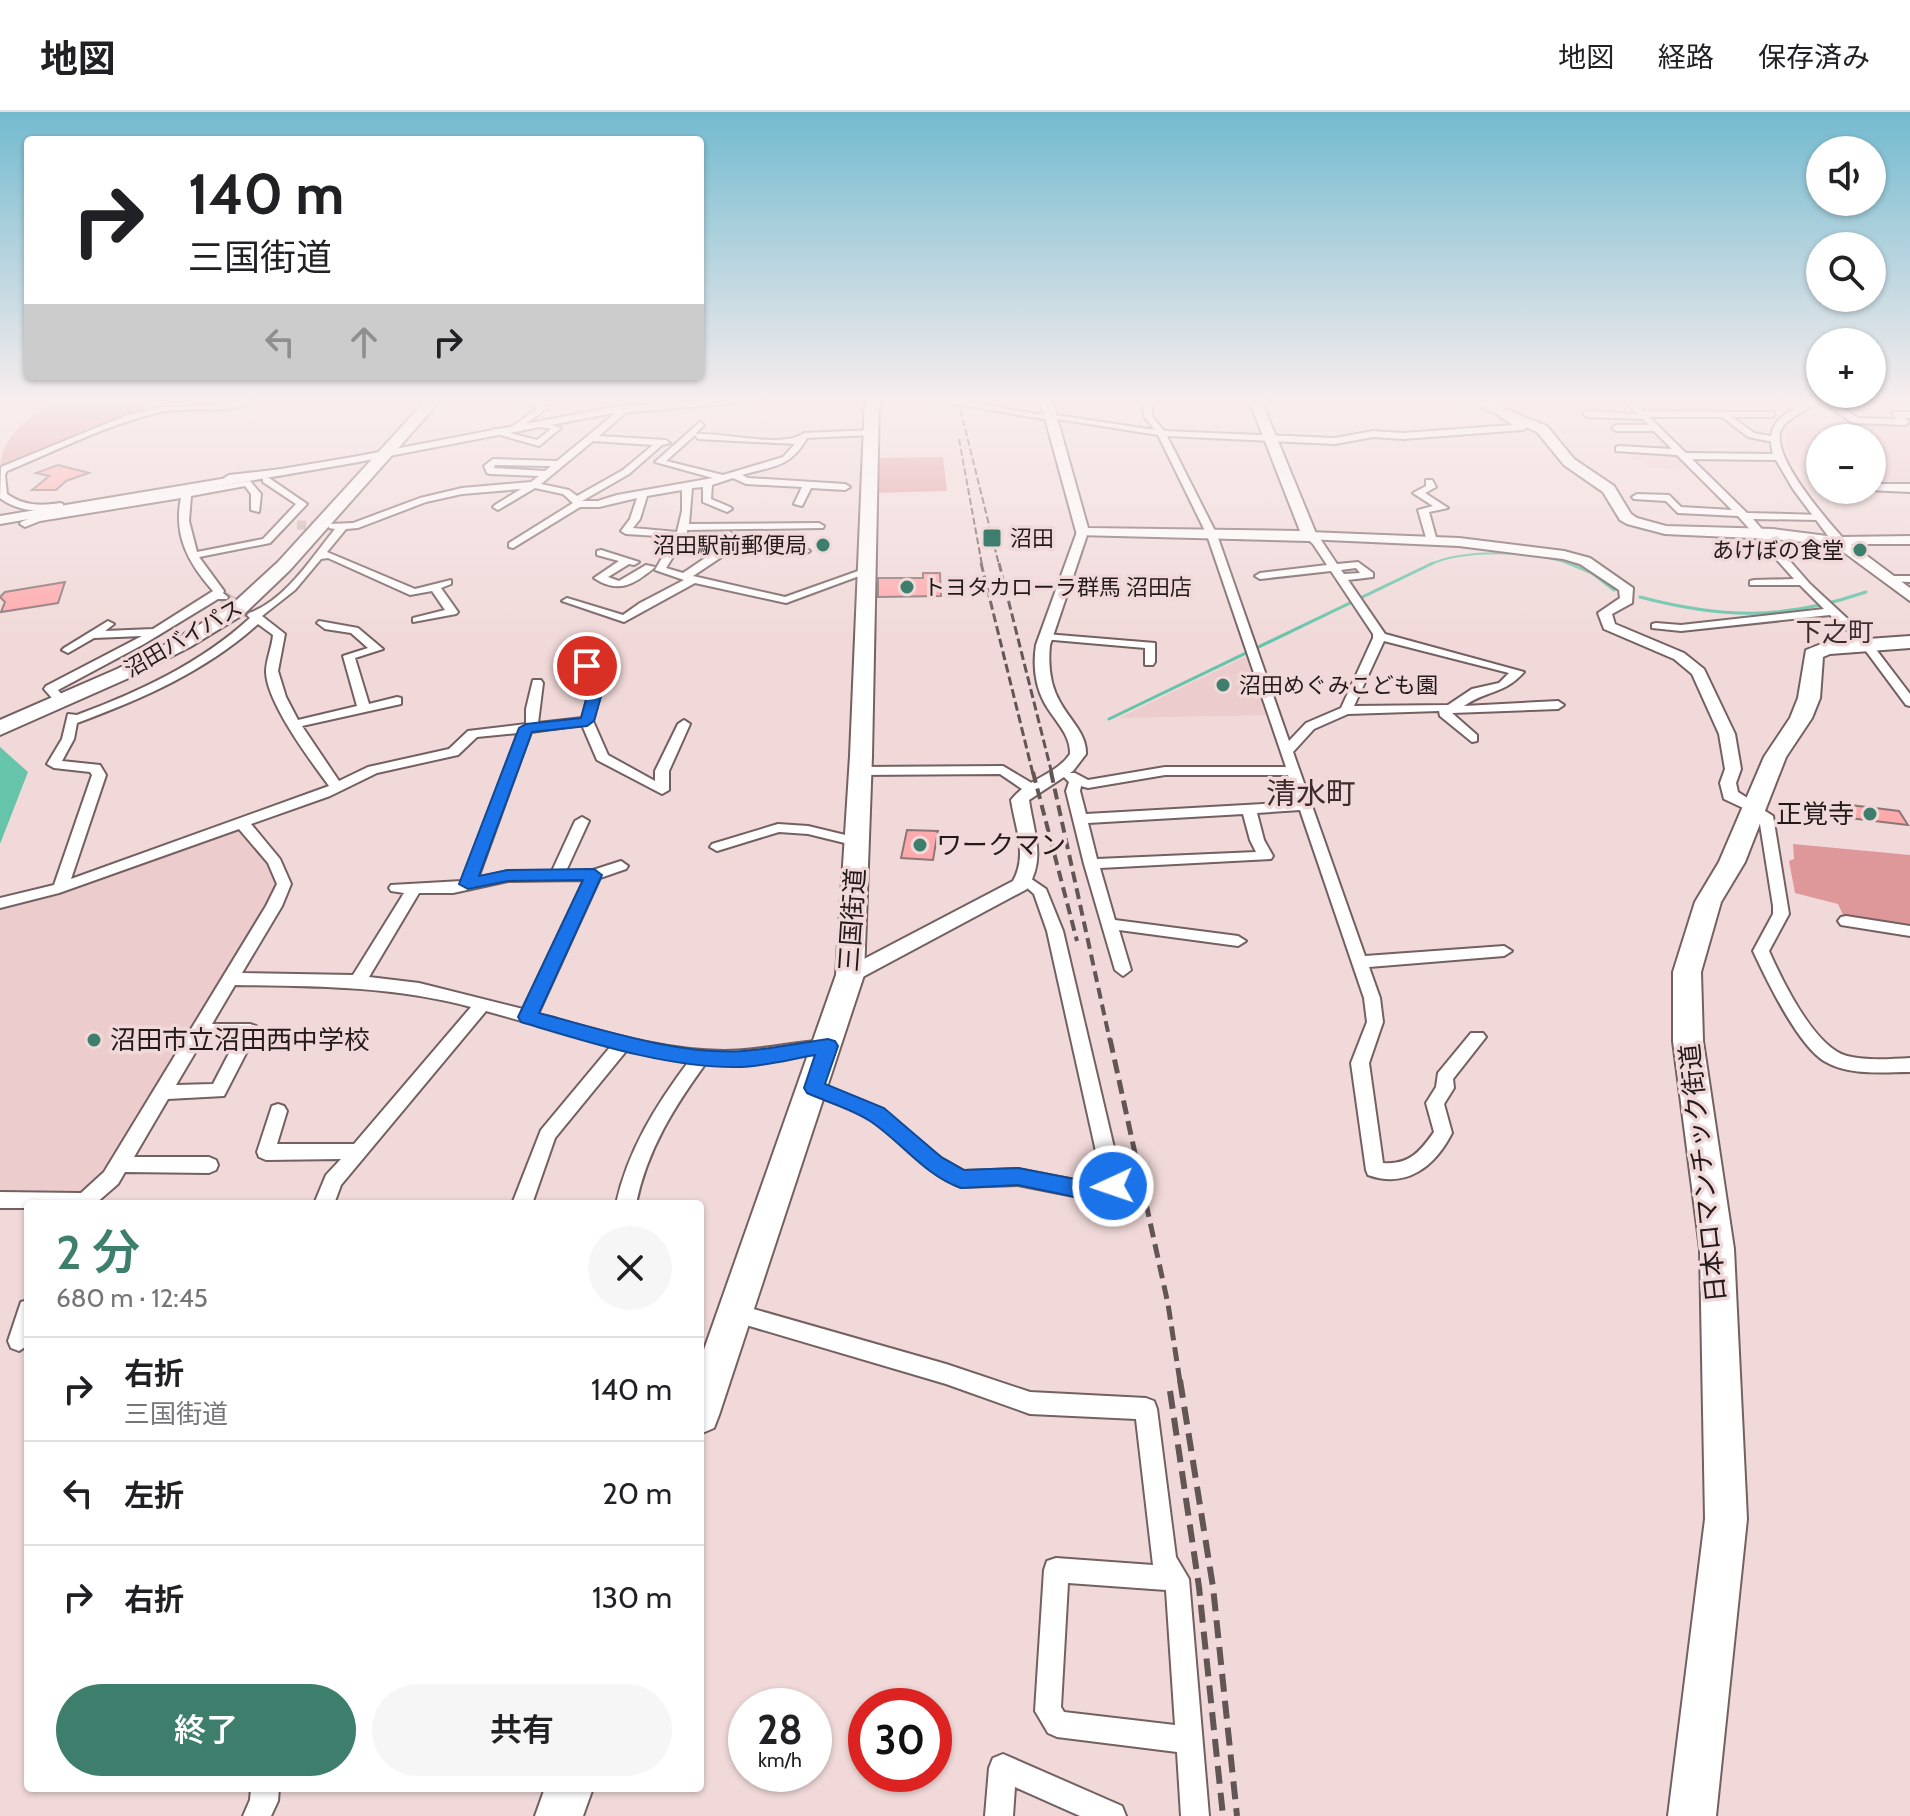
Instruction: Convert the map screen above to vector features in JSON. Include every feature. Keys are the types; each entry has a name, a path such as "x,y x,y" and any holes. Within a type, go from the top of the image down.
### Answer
{"highway":[{"name":"沼田バイパス","path":"0,728 64,710 237,610 284,566 360,480"},
{"name":"三国街道","path":"704,1404 850,975 860,771 868,480"},
{"name":"日本ロマンチック街道","path":"1692,1816 1726,1519 1717,1249 1688,1041 1687,972 1708,902 1732,862 1775,757 1805,708 1813,654 1826,648 1910,642"},
{"path":"559,1816 568,1792"}],"main road":[{"path":"1067,480 1082,532 1309,536 1287,480"},
{"path":"1595,480 1609,489 1628,520 1665,530 1838,541 1910,596"}],"street":[{"path":"0,480 2,495 10,502 39,514 266,480 302,504 266,541 191,556"},
{"path":"25,524 39,514 223,480"},
{"path":"6,519 239,480"},
{"path":"498,507 540,480"},
{"path":"513,545 614,480"},
{"path":"631,548 599,578 620,585 655,568 683,531 688,512 681,487 670,480"},
{"path":"64,710 121,702 177,674 220,647 254,616 269,608 317,557 338,526 354,526 423,500 462,491 534,485 566,492 577,502 599,504 721,480"},
{"path":"743,480 845,487"},
{"path":"1184,480 1212,535 1372,998 1375,1022 1360,1063 1375,1170 1396,1173 1422,1165 1443,1133 1435,1103 1445,1088 1444,1078 1477,1037"},
{"path":"1708,480 1762,534 1802,582 1867,644 1910,702"},
{"path":"1793,480 1838,541 1910,540"},
{"path":"1429,482 1431,487 1418,493 1443,508 1423,510 1432,541"},
{"path":"247,483 256,494 256,510"},
{"path":"708,483 706,500 727,509"},
{"path":"799,504 808,485"},
{"path":"1798,487 1806,488"},
{"path":"1886,488 1910,488"},
{"path":"643,493 635,519 626,531 631,548 655,568 688,579 786,600 865,572"},
{"path":"60,888 99,775 95,768 54,764 68,739 64,710 50,689 220,596 191,556 182,510 187,494"},
{"path":"1637,497 1669,498 1678,510 1820,517"},
{"path":"282,525 297,525"},
{"path":"601,553 631,548 683,531 768,525 819,526"},
{"path":"567,601 624,619 688,579 722,552 730,529"},
{"path":"1082,532 1041,659 1048,694 1079,747 1069,775 1091,864 1123,970"},
{"path":"1309,536 1432,541 1564,555 1585,561 1626,588 1627,600 1605,613 1605,620 1609,626 1679,656 1699,672 1727,734 1733,769 1728,783 1730,795 1766,816 1781,914 1761,951 1810,1037 1829,1056 1847,1062 1910,1065"},
{"path":"1309,536 1317,542 1379,636 1518,672 1503,686 1476,692 1444,713 1472,738"},
{"path":"725,544 805,551"},
{"path":"317,557 329,555 414,593 447,582"},
{"path":"1260,576 1338,573"},
{"path":"1888,579 1910,579"},
{"path":"1754,583 1802,582"},
{"path":"417,620 452,612 434,586"},
{"path":"1656,626 1681,628 1834,611"},
{"path":"254,616 279,634 279,650 272,670 276,687 314,757 336,786"},
{"path":"323,623 354,630 377,649 349,656 364,709"},
{"path":"68,650 108,624"},
{"path":"91,635 132,635 162,629"},
{"path":"1346,710 1379,636"},
{"path":"1046,637 1151,645 1149,662"},
{"path":"590,660 587,666 594,696 587,721 602,757 662,790 662,771 684,724"},
{"path":"468,884 529,728 537,683"},
{"path":"296,724 397,701"},
{"path":"1287,751 1310,726 1346,710 1558,705"},
{"path":"0,903 60,888 325,793 373,770 453,752 473,734 587,721"},
{"path":"860,771 1003,770 1030,788"},
{"path":"850,975 1020,885 1032,861 1020,800 1030,788 1069,775 1088,784 1165,771 1293,771"},
{"path":"1081,819 1305,806"},
{"path":"1091,864 1266,856 1257,840 1249,809"},
{"path":"557,875 582,821"},
{"path":"85,1200 111,1178 120,1164 274,906 284,884 275,862 242,823"},
{"path":"717,847 778,828 808,830 857,842"},
{"path":"396,888 453,888 508,876 594,875 621,866"},
{"path":"528,1017 594,875"},
{"path":"814,1088 876,1114 934,1163 961,1179 1018,1177 1104,1194 1113,1186 1055,931 1041,892 1024,879"},
{"path":"358,981 414,888"},
{"path":"1846,921 1910,931"},
{"path":"1109,924 1238,941"},
{"path":"1359,962 1504,951"},
{"path":"231,979 358,981 421,990 623,1043 702,1056 741,1059 828,1046"},
{"path":"326,1200 333,1181 481,1006"},
{"path":"165,1092 218,1091 250,1030 201,1030"},
{"path":"523,1200 547,1135 623,1043"},
{"path":"627,1200 636,1166 652,1130 668,1100 702,1056"},
{"path":"278,1111 266,1152 360,1151"},
{"path":"120,1164 209,1165"},
{"path":"0,1200 24,1201"},
{"path":"736,1313 946,1374 1030,1403 1146,1409 1164,1562 1177,1579 1195,1816"},
{"path":"19,1341 24,1323"},
{"path":"1177,1579 1056,1570 1048,1711 1057,1724 1189,1740"},
{"path":"999,1816 1003,1768 1112,1816"},
{"path":"257,1816 265,1792"}],"shaded area":[{"path":"874,480 946,480 947,491 874,493"},
{"path":"1886,480 1910,480 1910,485 1886,485"},
{"name":"沼田めぐみこども園","path":"1249,655 1269,715 1119,718"},
{"path":"0,747 28,772 0,844"},
{"name":"沼田市立沼田西中学校","path":"240,828 273,868 278,881 269,905 109,1174 91,1191 71,1195 0,1195 0,906"},
{"path":"1793,844 1910,855 1910,929 1845,919 1838,904 1795,893 1789,861 1794,859"}],"building":[{"path":"45,480 70,480 56,490 32,490"},
{"name":"トヨタカローラ群馬 沼田店","path":"923,573 940,573 941,596 878,597 878,578 923,578"},
{"path":"65,582 58,603 1,612 5,602 0,597 5,592"},
{"name":"正覚寺","path":"1834,803 1899,811 1908,825 1841,817"},
{"name":"ワークマン","path":"907,830 938,831 933,860 901,858"}],"waterway":[{"path":"1429,565 1462,556 1501,553 1572,565"},
{"path":"1109,719 1433,563"},
{"path":"1568,563 1572,565"},
{"path":"1572,565 1592,573 1614,590"},
{"path":"1640,597 1699,609 1753,613 1807,608 1866,592"}],"tunnel":[{"path":"297,525 332,526"},
{"path":"223,597 253,615"}],"railway":[{"path":"966,480 982,565"},
{"path":"978,480 999,565"},
{"path":"981,563 1033,774"},
{"path":"999,563 1052,774"},
{"path":"1033,772 1077,941"},
{"path":"1051,772 1110,1041"},
{"path":"1110,1039 1168,1304 1180,1382"},
{"path":"1180,1380 1213,1587 1237,1816"},
{"path":"1170,1391 1199,1587 1223,1816"}],"place":[{"name":"沼田","path":"992,538"},
{"name":"沼田駅前郵便局","path":"823,545"},
{"name":"あけぼの食堂","path":"1860,550"},
{"name":"トヨタカローラ群馬 沼田店","path":"907,587"},
{"name":"沼田めぐみこども園","path":"1223,685"},
{"name":"正覚寺","path":"1870,814"},
{"name":"ワークマン","path":"920,845"},
{"name":"沼田市立沼田西中学校","path":"94,1040"}],"district":[{"name":"下之町","path":"1835,632"},
{"name":"清水町","path":"1311,794"}],"route":[{"path":"587,666 594,696 587,721 526,728 468,884 508,876 594,875 528,1017 650,1049 711,1057 741,1059 828,1046 814,1088 876,1114 934,1163 961,1179 1018,1177 1104,1194 1113,1186"}]}
